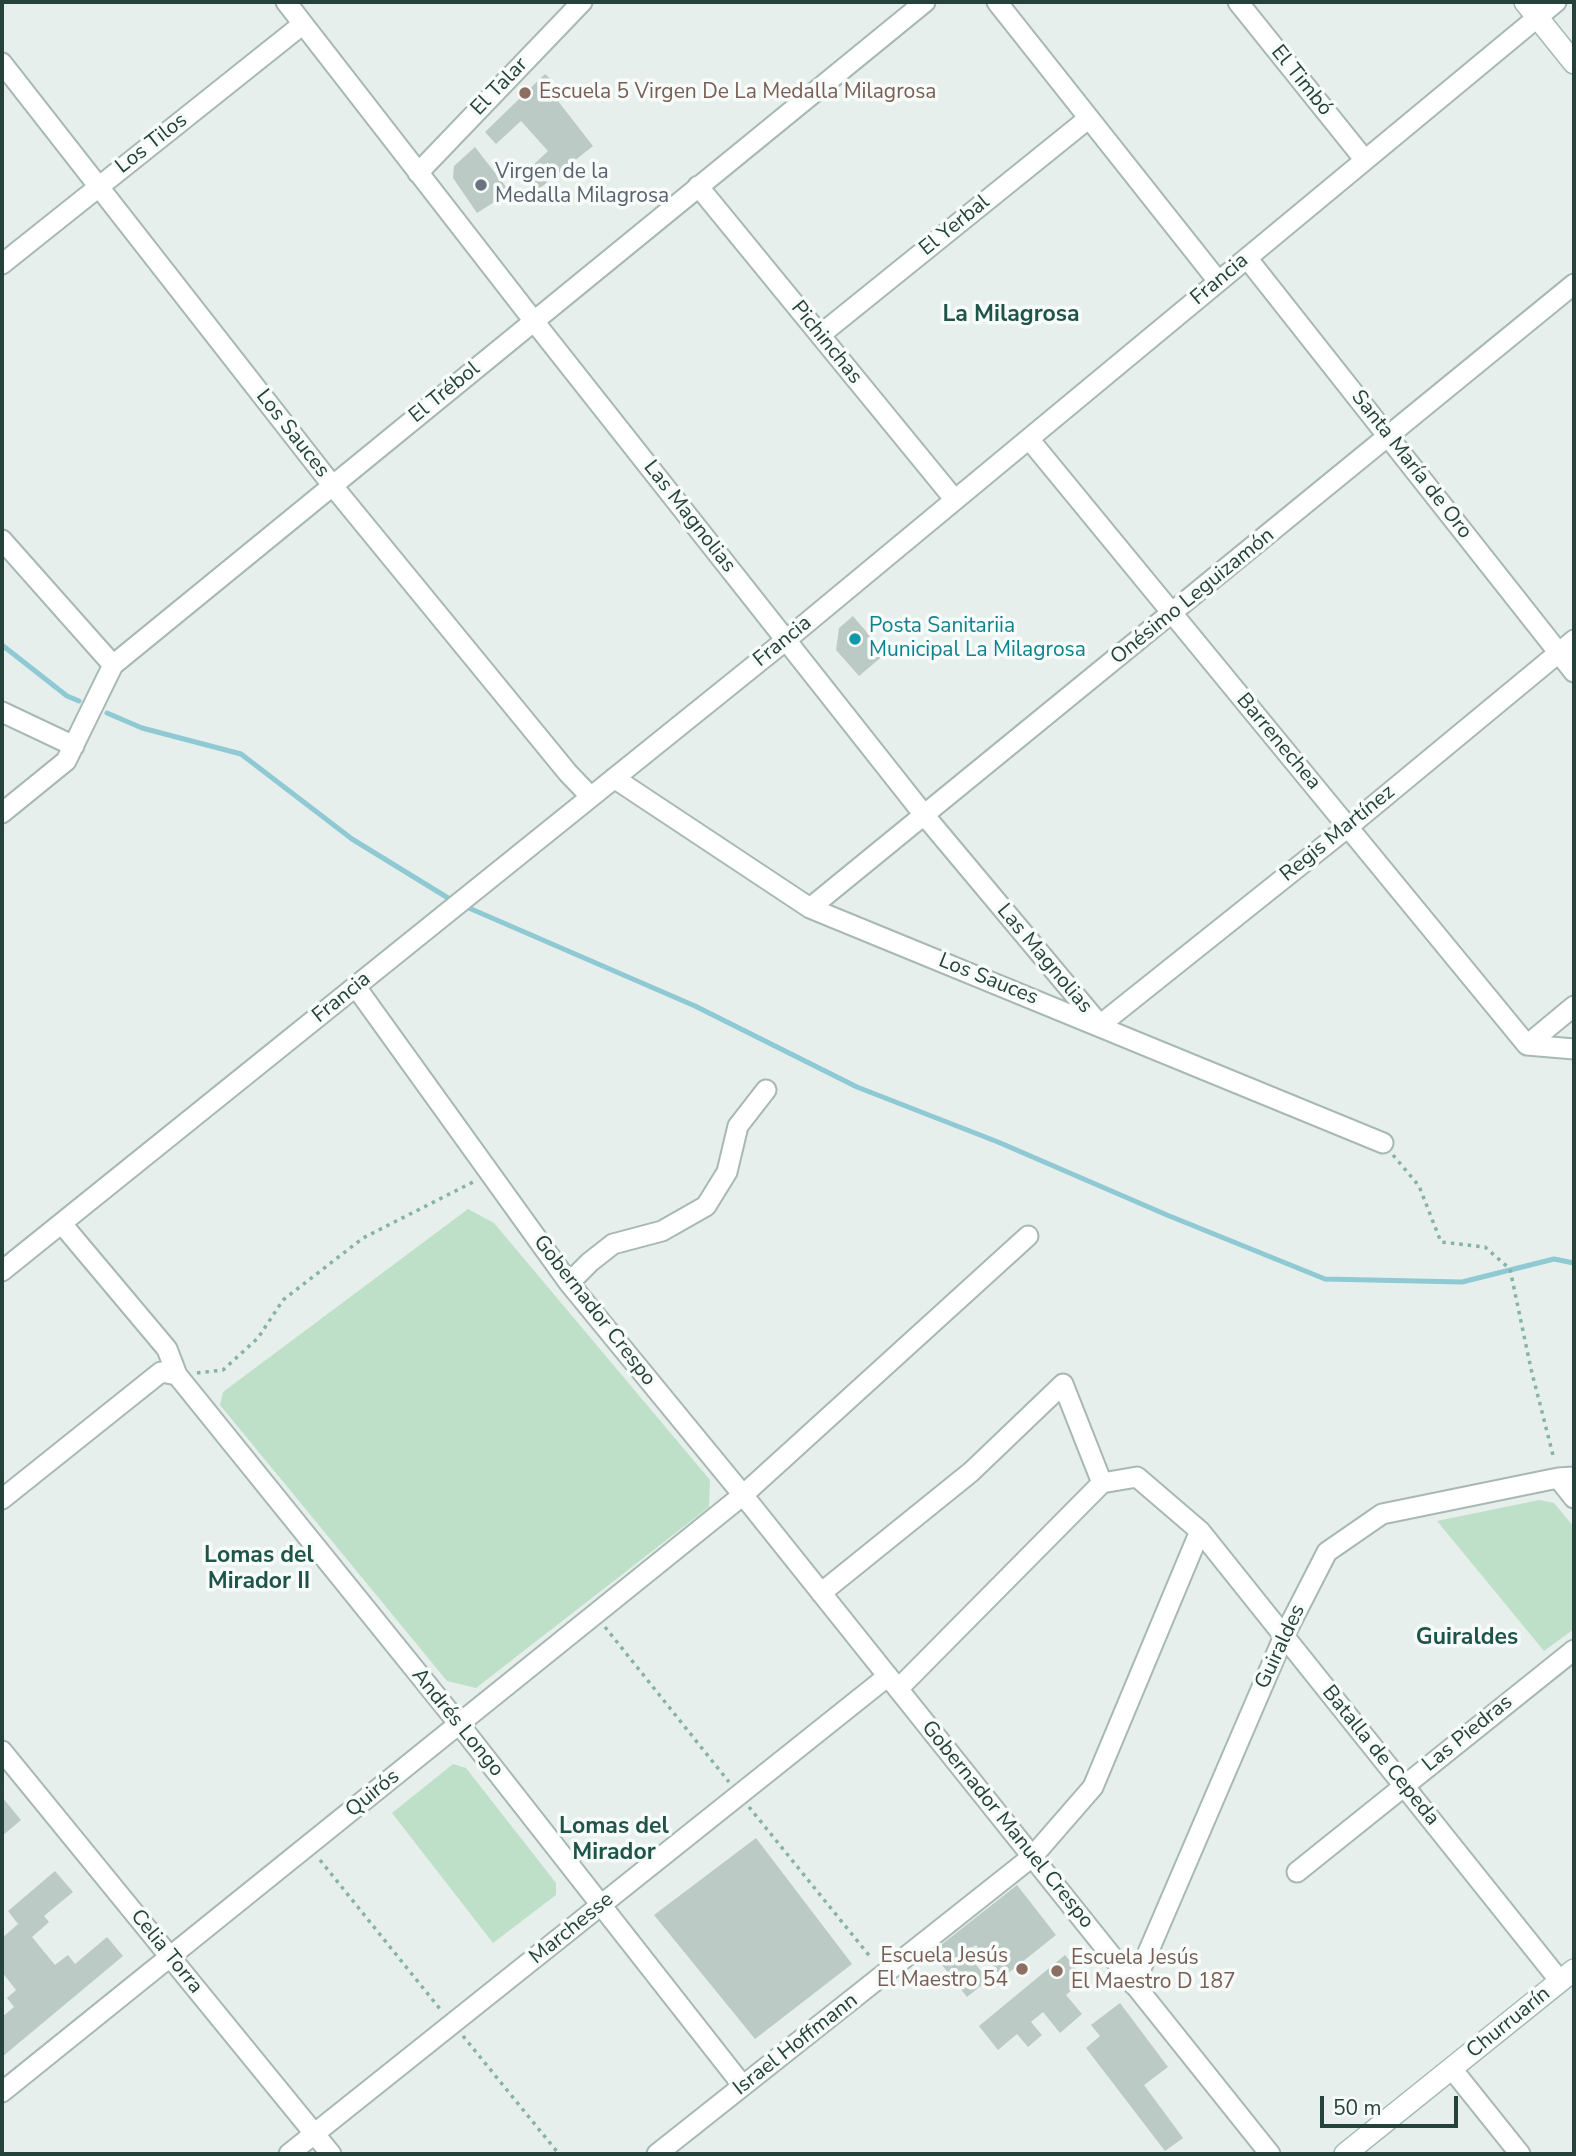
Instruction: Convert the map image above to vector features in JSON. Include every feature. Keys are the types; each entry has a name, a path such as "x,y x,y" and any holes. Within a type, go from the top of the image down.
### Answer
{"main road":[{"path":"1531,9 1574,63"},
{"name":"Churruarín","path":"1345,2154 1567,1976"}],"street":[{"name":"Las Magnolias","path":"286,2 925,816 1100,1025"},
{"name":"El Talar","path":"418,173 582,2"},
{"name":"El Trébol","path":"2,813 66,761 113,664 925,2"},
{"path":"997,2 1218,281"},
{"name":"El Timbó","path":"1238,2 1364,159"},
{"name":"Francia","path":"2,1271 786,640 1364,159 1531,9 1556,2"},
{"name":"Los Tilos","path":"2,264 303,24"},
{"name":"Los Sauces","path":"2,63 332,485 568,773 591,797"},
{"name":"El Yerbal","path":"820,335 1089,118"},
{"name":"Pichinchas","path":"698,186 955,499"},
{"name":"Santa María de Oro","path":"1247,258 1388,436 1567,647 1574,673"},
{"name":"Onésimo Leguizamón","path":"810,908 1574,284"},
{"name":"Barrenechea","path":"1029,439 1527,1045"},
{"path":"2,540 113,664"},
{"name":"Regis Martínez","path":"1100,1025 1348,827 1567,647"},
{"path":"2,712 74,746"},
{"name":"Los Sauces","path":"614,778 810,908 1383,1143"},
{"name":"Gobernador Crespo","path":"356,987 569,1283 743,1495"},
{"path":"1527,1045 1574,1006"},
{"path":"1527,1045 1574,1049"},
{"path":"569,1283 613,1244 662,1231 706,1206 727,1172 738,1126 766,1090"},
{"name":"Andrés Longo","path":"62,1224 167,1349 169,1374 459,1724 743,2086"},
{"name":"Quirós","path":"2,2092 743,1495 1028,1236"},
{"path":"2,1499 169,1374"},
{"path":"821,1593 971,1472 1063,1384 1102,1483"},
{"name":"Batalla de Cepeda","path":"1102,1483 1137,1476 1200,1531 1404,1786 1567,1976"},
{"path":"1566,1477 1574,1498"},
{"name":"Guiraldes","path":"1134,1985 1284,1636 1327,1552 1382,1514 1566,1477"},
{"name":"Marchesse","path":"289,2154 601,1905 893,1683 1102,1483"},
{"name":"Gobernador Manuel Crespo","path":"743,1495 1270,2154"},
{"name":"Israel Hoffmann","path":"657,2154 1033,1856 1093,1787 1200,1531"},
{"name":"Las Piedras","path":"1297,1872 1574,1650"},
{"name":"Celia Torra","path":"2,1751 331,2154"},
{"path":"1452,2068 1520,2154"}],"path":[{"path":"1383,1143 1419,1186 1441,1242 1485,1247 1510,1269 1531,1369 1566,1477"},
{"path":"169,1374 223,1370 258,1338 283,1300 363,1238 490,1174"},
{"path":"308,1846 559,2154"}],"green space":[{"path":"468,1209 494,1223 710,1480 709,1507 476,1688 447,1681 220,1405 223,1392"},
{"path":"1539,1500 1554,1503 1574,1527 1574,1629 1544,1651 1437,1521"},
{"path":"453,1764 466,1768 556,1883 556,1895 493,1943 392,1813"}],"building":[{"path":"545,74 553,81 547,87 593,146 535,192 527,181 535,174 529,169 548,151 521,121 496,144 485,132"},
{"name":"Virgen de la Medalla Milagrosa","path":"475,147 510,192 477,213 453,178 454,166"},
{"name":"Posta Sanitariia Municipal La Milagrosa","path":"853,616 885,654 859,676 836,650 839,628"},
{"path":"2,1797 21,1820 2,1836"},
{"path":"756,1838 852,1964 755,2039 654,1915"},
{"path":"55,1871 73,1892 44,1916 49,1922 32,1937 55,1965 68,1955 75,1964 107,1937 123,1956 2,2057 2,2017 14,2007 7,1998 16,1990 2,1972 2,1938 18,1924 8,1911"},
{"path":"1017,1885 1056,1935 1002,1978 976,1945 966,1952 988,1980 967,1997 932,1952"},
{"path":"1065,1955 1085,1979 1066,1995 1082,2014 1060,2033 1043,2012 1031,2022 1042,2035 1028,2047 1017,2034 998,2050 979,2026"},
{"path":"1120,2003 1168,2067 1144,2085 1183,2138 1165,2151 1086,2048 1100,2036 1091,2025"}],"waterway":[{"path":"2,645 67,696 79,701"},
{"path":"107,713 142,728 241,754 352,839 453,901"},
{"path":"462,905 695,1006 857,1087 998,1142 1325,1279 1462,1282 1554,1259 1574,1263"}],"place":[{"name":"Escuela 5 Virgen De La Medalla Milagrosa","path":"525,93"},
{"name":"Virgen de la Medalla Milagrosa","path":"481,185"},
{"name":"Posta Sanitariia Municipal La Milagrosa","path":"855,639"},
{"name":"Escuela Jesús El Maestro 54","path":"1022,1969"},
{"name":"Escuela Jesús El Maestro D 187","path":"1057,1971"}],"district":[{"name":"La Milagrosa","path":"1011,315"},
{"name":"Lomas del Mirador II","path":"259,1569"},
{"name":"Guiraldes","path":"1467,1638"},
{"name":"Lomas del Mirador","path":"614,1840"}]}
